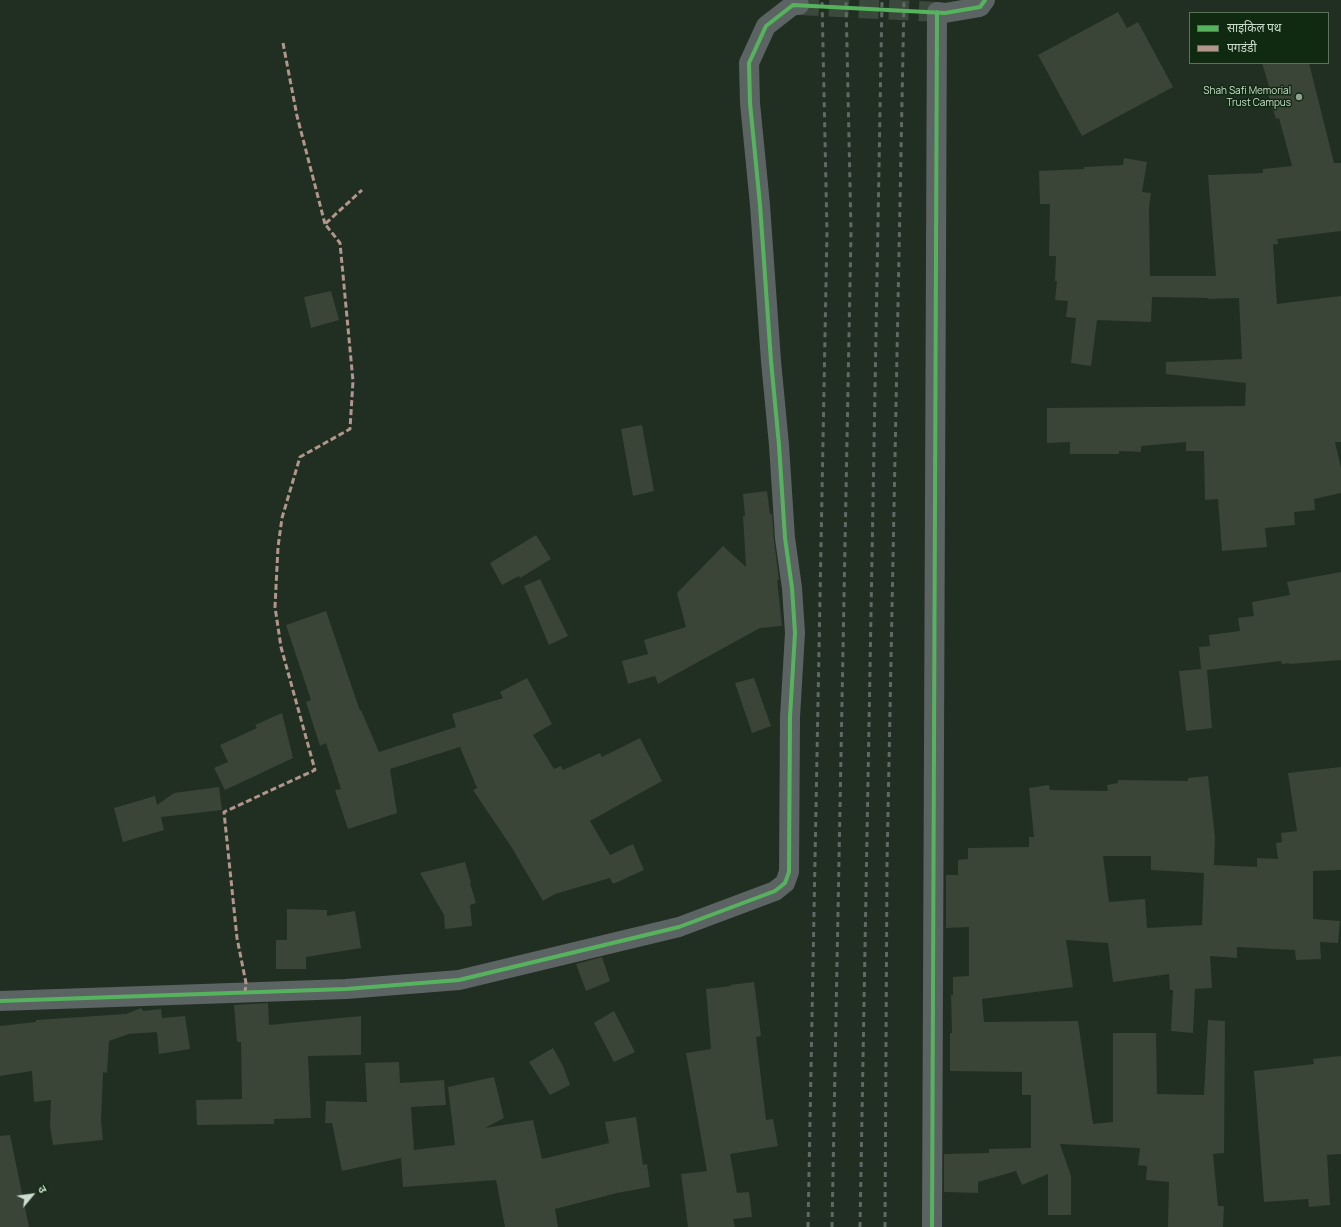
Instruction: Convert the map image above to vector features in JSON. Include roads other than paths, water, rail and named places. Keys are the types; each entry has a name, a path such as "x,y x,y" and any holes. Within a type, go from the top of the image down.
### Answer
{"street":[{"path":"932,1227 937,12 945,13 980,7 986,0"},
{"path":"0,1001 17,999 346,989 459,980 679,926 775,891 785,883 789,872 790,717 795,633 792,588 785,538 760,205 750,103 749,62 766,26 793,5 799,5"}],"tunnel":[{"path":"799,5 937,12"}],"railway":[{"path":"808,1227 827,232 822,0"},
{"path":"832,1227 851,231 846,0"},
{"path":"860,1227 882,0"},
{"path":"885,1227 887,864 904,0"}],"place":[{"name":"Shah Safi Memorial Trust Campus","path":"1299,97"}]}
